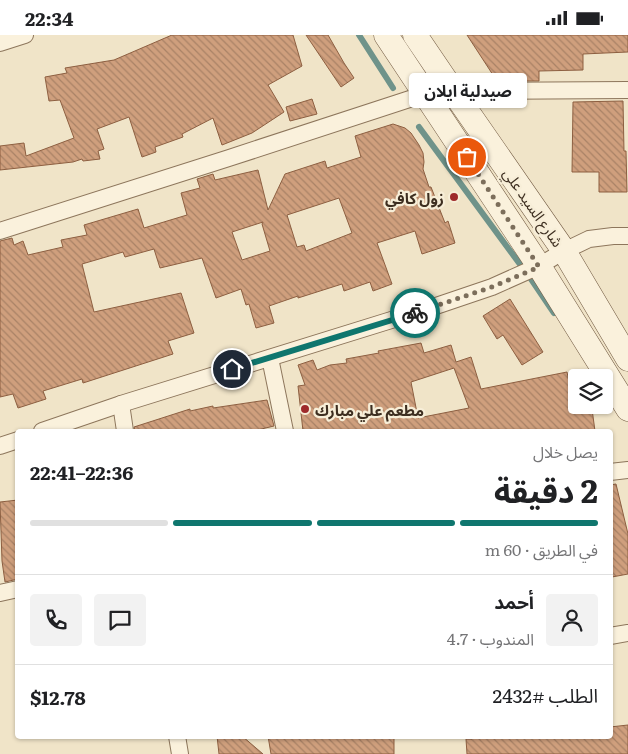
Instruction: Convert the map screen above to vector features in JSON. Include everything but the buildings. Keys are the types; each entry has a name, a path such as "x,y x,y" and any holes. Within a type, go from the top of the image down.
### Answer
{"main road":[{"name":"شارع السيد علي","path":"386,35 539,267 628,409"},
{"name":"شارع السيد علي","path":"415,35 564,251 628,359"}],"street":[{"path":"0,43 25,35"},
{"path":"453,91 628,90"},
{"path":"0,231 425,94"},
{"path":"48,429 120,403 430,308 492,287 539,267 564,251 589,239 628,236"},
{"path":"270,357 285,429"},
{"path":"120,403 125,429"},
{"path":"0,446 15,441"},
{"path":"613,472 628,469"},
{"path":"0,593 15,590"},
{"path":"613,636 628,633"},
{"path":"178,739 180,754"}],"waterway":[{"path":"359,35 393,88"},
{"path":"419,127 522,267"},
{"path":"531,279 554,313"}],"way so far":[{"path":"415,313 492,287 539,267 467,157"}],"place":[{"name":"صيدلية ايلان","path":"467,157"},
{"name":"زول كافي","path":"454,197"},
{"name":"مطعم علي مبارك","path":"305,409"}],"route":[{"path":"232,369 415,313"}]}
